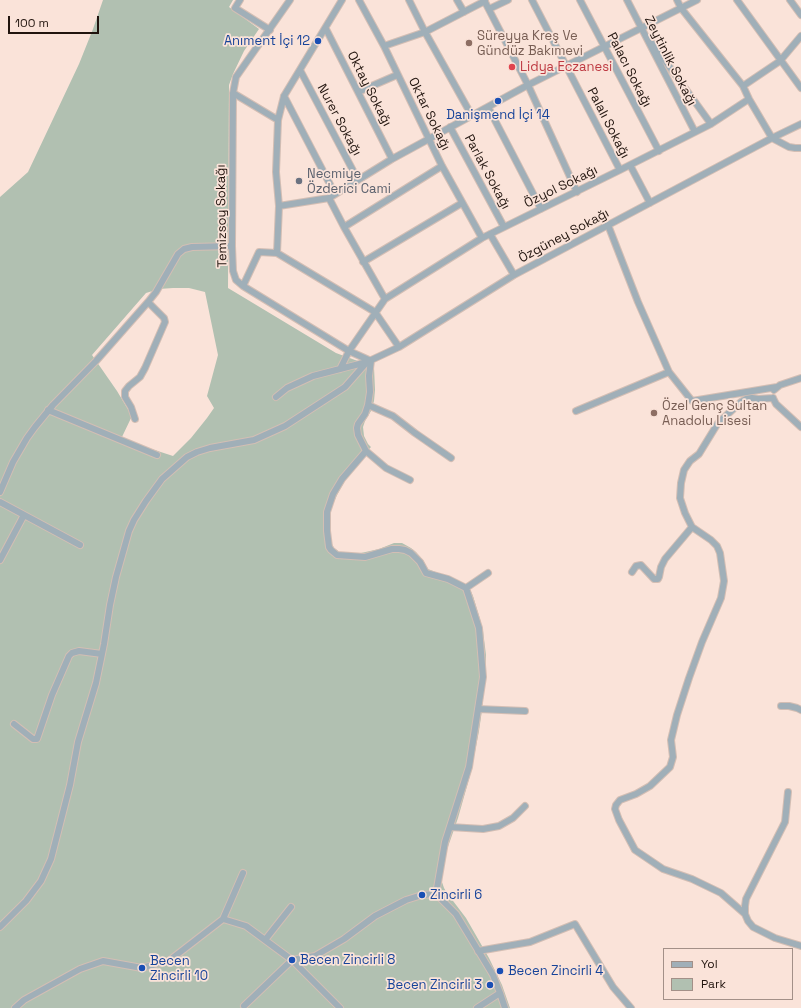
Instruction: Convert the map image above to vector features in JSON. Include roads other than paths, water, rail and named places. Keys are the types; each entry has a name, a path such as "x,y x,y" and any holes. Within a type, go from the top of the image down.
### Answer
{"street":[{"path":"240,0 236,8 270,30"},
{"name":"Temizsoy Sokağı","path":"290,0 236,77 233,93 233,271 236,280 243,286 369,362"},
{"path":"277,253 279,206 276,172 278,120 284,96 326,29 342,0"},
{"name":"Oktar Sokağı","path":"359,0 384,46 442,166 482,238"},
{"path":"409,0 425,32 472,116"},
{"path":"457,0 464,12"},
{"path":"384,46 425,32 485,0 528,85 577,192"},
{"path":"489,9 508,0"},
{"name":"Palalı Sokağı","path":"532,0 620,170"},
{"name":"Palacı Sokağı","path":"580,0 659,151"},
{"name":"Zeytinlik Sokağı","path":"627,0 639,29 695,132"},
{"path":"677,0 681,8 743,86 772,138 789,146 801,148"},
{"path":"279,206 329,198 392,159 528,85 697,0"},
{"path":"737,0 801,88"},
{"path":"790,0 801,15"},
{"name":"Oktay Sokağı","path":"326,29 392,159"},
{"path":"639,29 711,124"},
{"path":"743,86 780,61 801,36"},
{"name":"Nurer Sokağı","path":"300,70 358,180"},
{"path":"358,92 397,74"},
{"path":"233,93 278,120"},
{"path":"284,96 335,194"},
{"name":"Özyol Sokağı","path":"385,299 482,238 630,166 711,124 749,99"},
{"path":"488,107 541,209"},
{"name":"Özgüney Sokağı","path":"369,362 399,347 514,275 801,124"},
{"name":"Parlak Sokağı","path":"450,127 504,227"},
{"path":"344,227 442,166"},
{"path":"630,166 650,203"},
{"path":"329,198 363,262 385,299 349,351 340,369"},
{"path":"363,262 462,203"},
{"path":"608,225 638,302 669,372 692,401 777,387 801,378"},
{"path":"490,234 514,275"},
{"path":"0,492 13,462 35,427 48,410 96,361 148,302 156,292 178,254 184,249 192,247 232,246"},
{"path":"243,286 259,252 277,253 375,312 399,347"},
{"path":"135,419 131,407 125,397 126,391 129,386 140,377 165,321 164,318 148,302"},
{"path":"276,397 287,388 313,376 369,362"},
{"path":"369,362 370,392 365,414 358,424 358,435 366,451 386,468 410,480"},
{"path":"0,927 26,901 41,881 51,859 70,785 78,742 96,683 116,577 129,531 146,500 162,479 187,457 197,452 254,440 285,426 345,387 369,362"},
{"path":"576,411 669,372"},
{"path":"777,387 774,391 773,398 776,404 801,427"},
{"path":"745,914 721,893 692,879 663,869 636,850 618,820 615,809 620,800 636,794 650,786 670,767 673,757 671,740 677,715 699,649 721,598 724,580 720,553 717,546 711,540 692,527 680,498 684,470 690,461 698,454 718,423 741,402 752,398 773,398"},
{"path":"368,405 393,416 451,458"},
{"path":"48,410 157,455"},
{"path":"366,451 342,478 333,494 327,512 327,531 330,550 337,555 365,557 399,549 411,553 420,562 426,573 448,579 466,588 479,628 483,677 469,767 445,842 436,894"},
{"path":"0,502 80,545"},
{"path":"0,560 24,515"},
{"path":"632,572 636,566 641,565 653,578 658,579 660,577 661,567 665,559 692,527"},
{"path":"466,588 488,573"},
{"path":"14,724 33,739 37,739 52,695 69,656 72,653 79,651 102,654"},
{"path":"781,706 789,706 801,710"},
{"path":"478,709 526,711"},
{"path":"788,792 785,822 746,899 745,914 748,921 753,926 775,938 801,946"},
{"path":"450,827 483,829 499,826 513,818 524,806"},
{"path":"15,1008 24,1000 80,969 103,961 142,968 170,960 223,919 243,873"},
{"path":"244,1006 292,960 315,956 344,939 375,916 406,900 422,895 436,894 456,914 478,950 493,975 505,1008"},
{"path":"265,940 291,906"},
{"path":"223,919 246,926 292,960 340,1008"},
{"path":"478,950 530,942 575,924 613,987 631,1008"},
{"path":"477,1008 500,993"}],"place":[{"name":"Anıment İçi 12","path":"318,41"},
{"name":"Süreyya Kreş Ve Gündüz Bakımevi","path":"469,43"},
{"name":"Lidya Eczanesi","path":"512,67"},
{"name":"Danişmend İçi 14","path":"498,101"},
{"name":"Necmiye Özderici Cami","path":"299,181"},
{"name":"Özel Genç Sultan Anadolu Lisesi","path":"654,413"},
{"name":"Zincirli 6","path":"422,895"},
{"name":"Becen Zincirli 8","path":"292,960"},
{"name":"Becen Zincirli 10","path":"142,968"},
{"name":"Becen Zincirli 4","path":"500,971"},
{"name":"Becen Zincirli 3","path":"490,985"}]}
